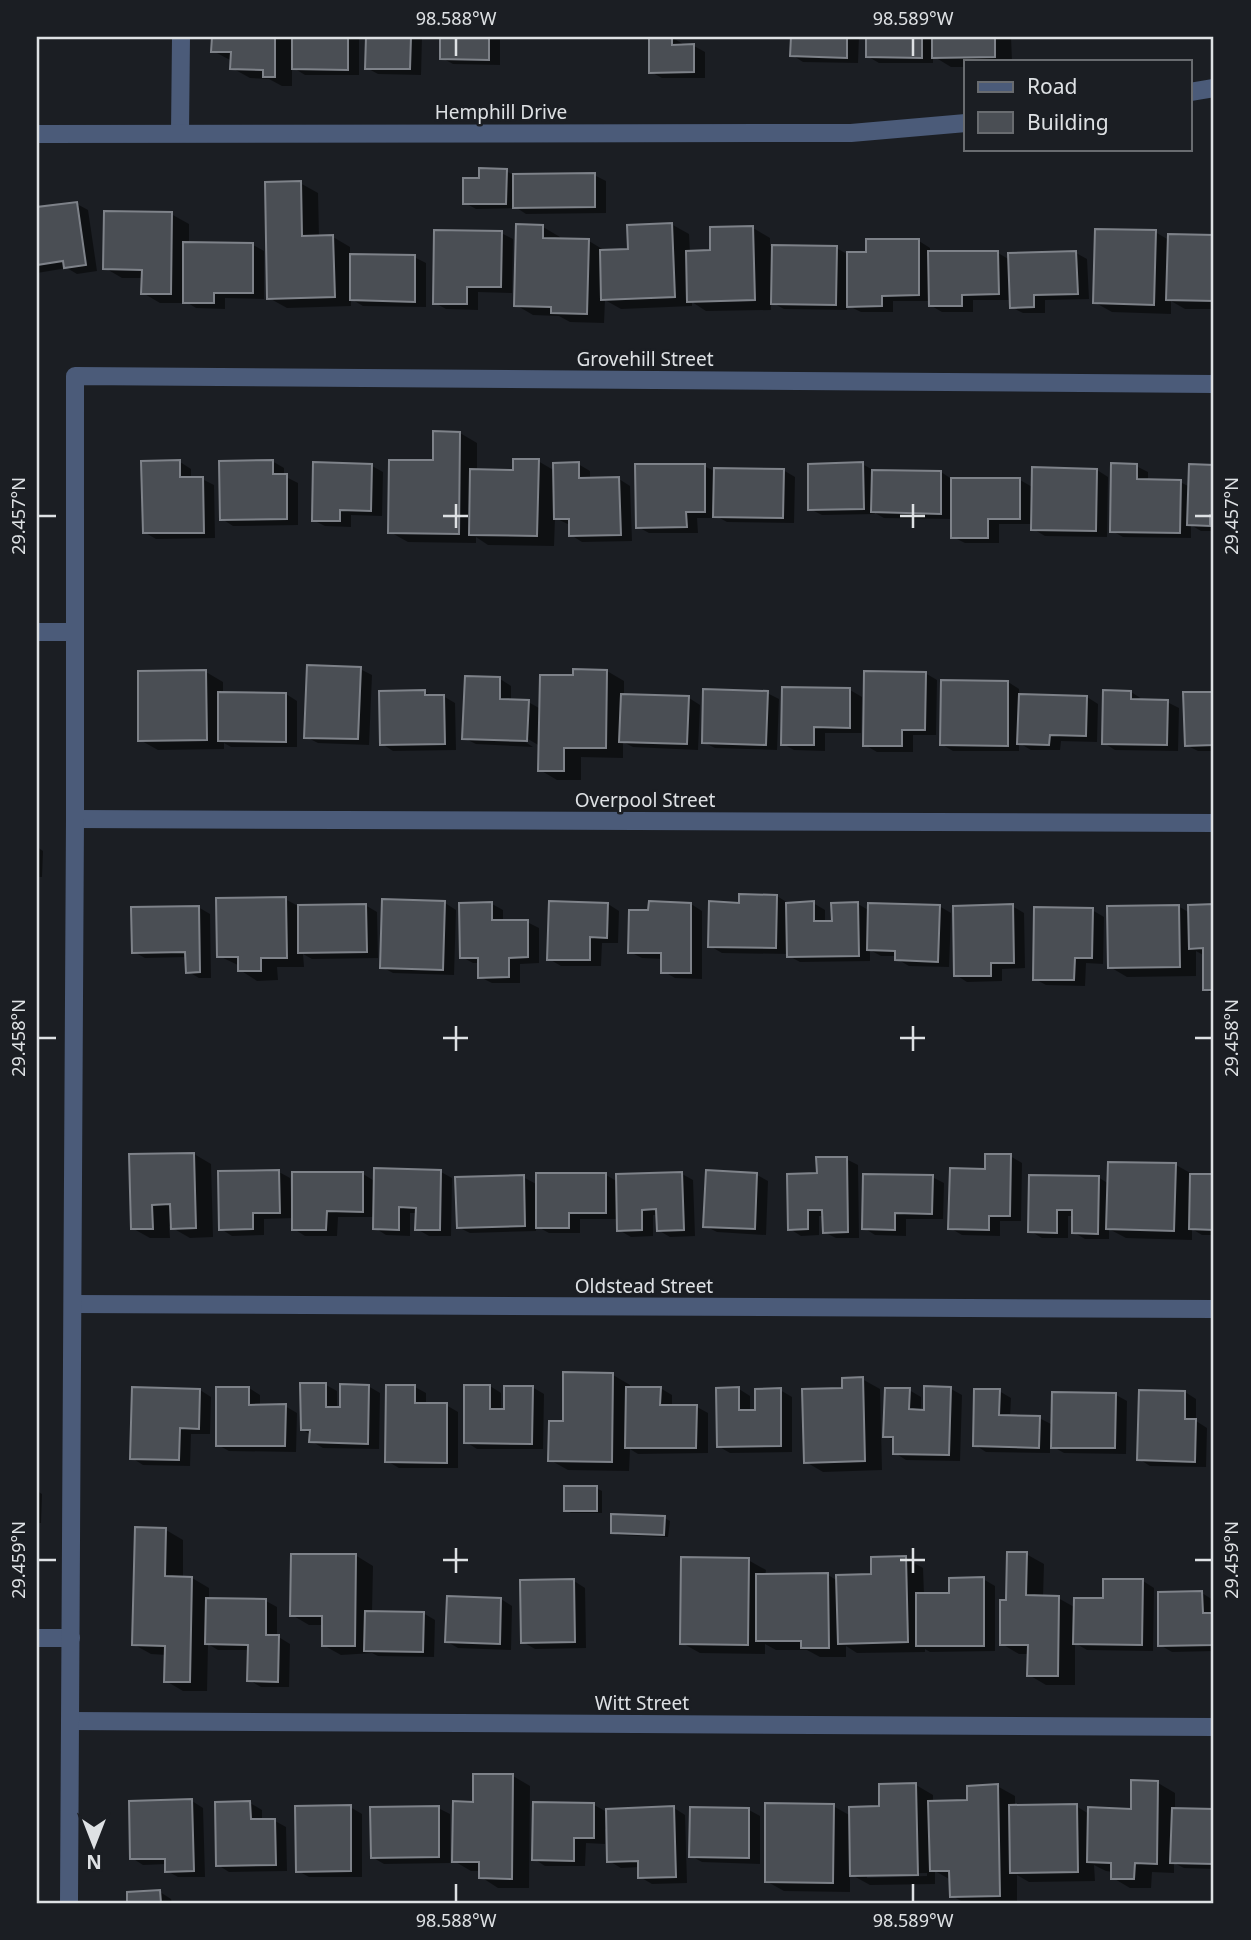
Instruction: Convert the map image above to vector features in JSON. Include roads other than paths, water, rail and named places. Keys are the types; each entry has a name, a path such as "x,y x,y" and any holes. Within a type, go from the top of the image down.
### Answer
{"street":[{"path":"180,133 181,37"},
{"path":"1192,92 1214,88"},
{"name":"Hemphill Drive","path":"37,134 851,133 964,123"},
{"name":"Grovehill Street","path":"73,632 75,376 1214,384"},
{"path":"37,632 73,632 75,819 69,1903"},
{"name":"Overpool Street","path":"75,819 1214,823"},
{"name":"Oldstead Street","path":"73,1304 1214,1309"},
{"path":"37,1638 71,1638"},
{"name":"Witt Street","path":"70,1721 1214,1727"}]}
